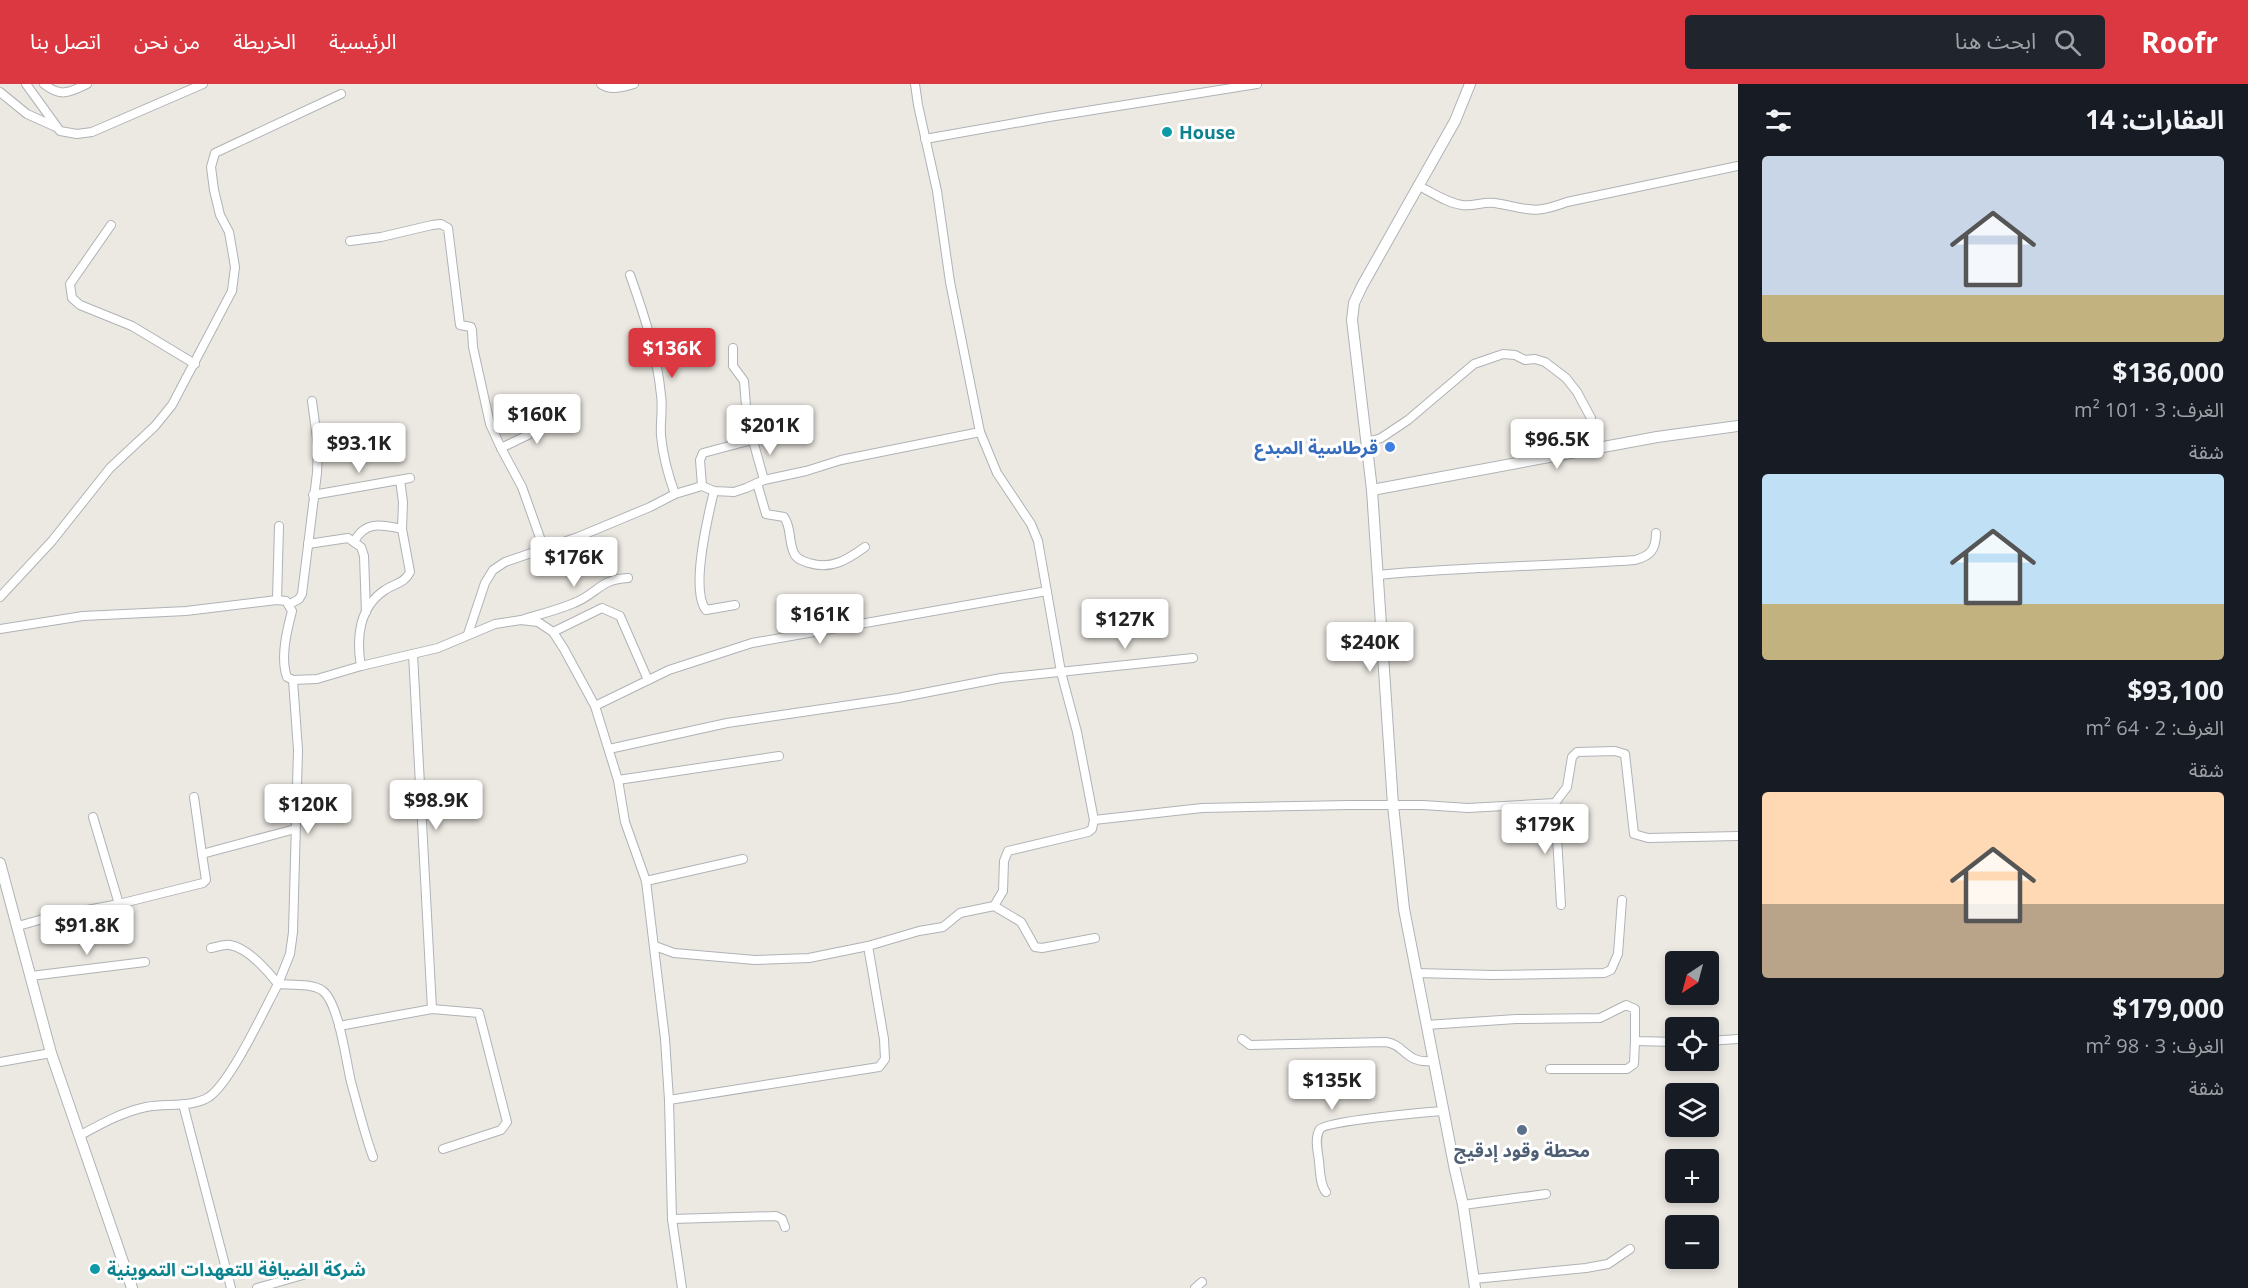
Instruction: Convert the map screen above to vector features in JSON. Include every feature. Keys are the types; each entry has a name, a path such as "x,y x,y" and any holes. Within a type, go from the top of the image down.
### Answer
{"street":[{"path":"26,84 57,127"},
{"path":"44,84 66,94 87,84"},
{"path":"0,92 27,114 67,134 92,132 203,84"},
{"path":"601,84 604,87 613,88 634,84"},
{"path":"915,84 937,191 950,282 980,432 997,473 1031,524 1038,541 1061,672 1077,732 1094,819 1092,829 1088,832 1008,850 1004,861 1004,891 994,906"},
{"path":"925,139 1257,84"},
{"path":"1470,84 1455,121 1362,286 1352,312 1356,368 1368,442 1393,805 1404,909 1463,1205 1474,1284 1586,1269 1608,1263 1630,1249"},
{"path":"0,597 52,541 110,468 155,426 172,405 232,291 235,267 228,232 216,200 211,167 215,153 341,94"},
{"path":"1419,186 1462,205 1492,202 1535,211 1738,166"},
{"path":"350,241 381,237 432,225 441,224 448,228 460,325 472,330 482,396 490,423 522,487 544,549"},
{"path":"111,225 70,284 72,298 80,304 132,326 195,364"},
{"path":"630,275 652,343 661,394 661,437 666,468 675,494"},
{"path":"733,348 733,366 744,381 747,419 766,514 784,517 789,527 789,540 794,554 803,561 822,566 841,563 865,547"},
{"path":"1368,442 1382,438 1408,420 1474,364 1503,354 1545,362 1566,378 1577,392 1591,418 1595,448"},
{"path":"290,604 299,599 302,594 317,473 318,446 312,401"},
{"path":"501,448 528,434 526,414"},
{"path":"1372,490 1657,437 1738,426"},
{"path":"468,634 485,583 493,570 505,562 650,507 675,494 702,486 714,491 734,492 760,481 806,471 841,460 980,432"},
{"path":"702,486 700,460 703,453 752,440"},
{"path":"313,495 410,478"},
{"path":"361,666 357,644 360,625 366,612 384,590 403,583 410,572 402,529 403,502 400,480"},
{"path":"714,491 702,556 700,581 703,605 706,610 711,610 735,604"},
{"path":"354,542 363,530 374,525 402,529"},
{"path":"277,600 279,526"},
{"path":"1378,575 1453,568 1555,566 1635,560 1652,552 1656,542 1656,533"},
{"path":"308,544 348,538 361,547 364,556 366,612"},
{"path":"0,629 83,616 186,611 277,600 286,601 290,604 292,611 285,647 284,670 287,677 293,680 317,679 438,648 495,624 521,620 574,603 604,582 615,578 628,578"},
{"path":"595,706 693,661 752,643 1047,591"},
{"path":"587,596 602,608 620,616 648,680"},
{"path":"553,632 602,608"},
{"path":"521,620 538,622 553,632 595,706 618,780 625,822 646,880 655,946 669,1100 672,1219 682,1288"},
{"path":"413,654 432,1009"},
{"path":"609,749 727,723 898,698 1001,678 1193,658"},
{"path":"79,1136 115,1117 147,1107 183,1104 208,1097 219,1088 232,1068 278,984 290,954 293,932 298,750 293,680"},
{"path":"1561,905 1555,803 1567,787 1574,754 1621,751 1626,759 1634,834 1648,838 1738,836"},
{"path":"618,780 779,756"},
{"path":"18,926 50,916 119,904 203,883 206,880 194,797"},
{"path":"1094,819 1202,808 1393,805 1468,808 1555,803"},
{"path":"93,817 119,904"},
{"path":"202,854 295,830"},
{"path":"646,880 743,859"},
{"path":"0,863 51,1053 132,1288"},
{"path":"1416,973 1493,975 1604,973 1611,970 1618,954 1622,900"},
{"path":"655,946 674,953 779,960 808,958 943,927 960,913 994,906 1021,922 1035,947 1042,948 1095,938"},
{"path":"211,948 229,944 264,966 278,984 314,987 329,999 339,1026 363,1128 373,1157"},
{"path":"669,1100 879,1067 885,1059 884,1039 868,946"},
{"path":"31,976 145,962"},
{"path":"1426,1025 1516,1019 1600,1018 1626,1005 1635,1009 1634,1064 1627,1068 1550,1069"},
{"path":"339,1026 432,1009 479,1013 507,1122 506,1126 501,1130 443,1149"},
{"path":"1242,1039 1250,1045 1386,1042 1394,1044 1412,1059 1421,1062 1433,1061"},
{"path":"1719,1040 1738,1039"},
{"path":"1635,1041 1665,1042"},
{"path":"0,1062 51,1053"},
{"path":"183,1104 231,1288"},
{"path":"1326,1192 1317,1149 1320,1128 1342,1122 1443,1111"},
{"path":"1463,1205 1546,1194"},
{"path":"672,1219 776,1216 782,1219 785,1227"},
{"path":"257,1288 303,1275"}],"place":[{"name":"House","path":"1167,132"},
{"name":"قرطاسية المبدع","path":"1390,447"},
{"name":"محطة وقود إدقيج","path":"1522,1130"},
{"name":"شركة الضيافة للتعهدات التموينية","path":"95,1269"}]}
